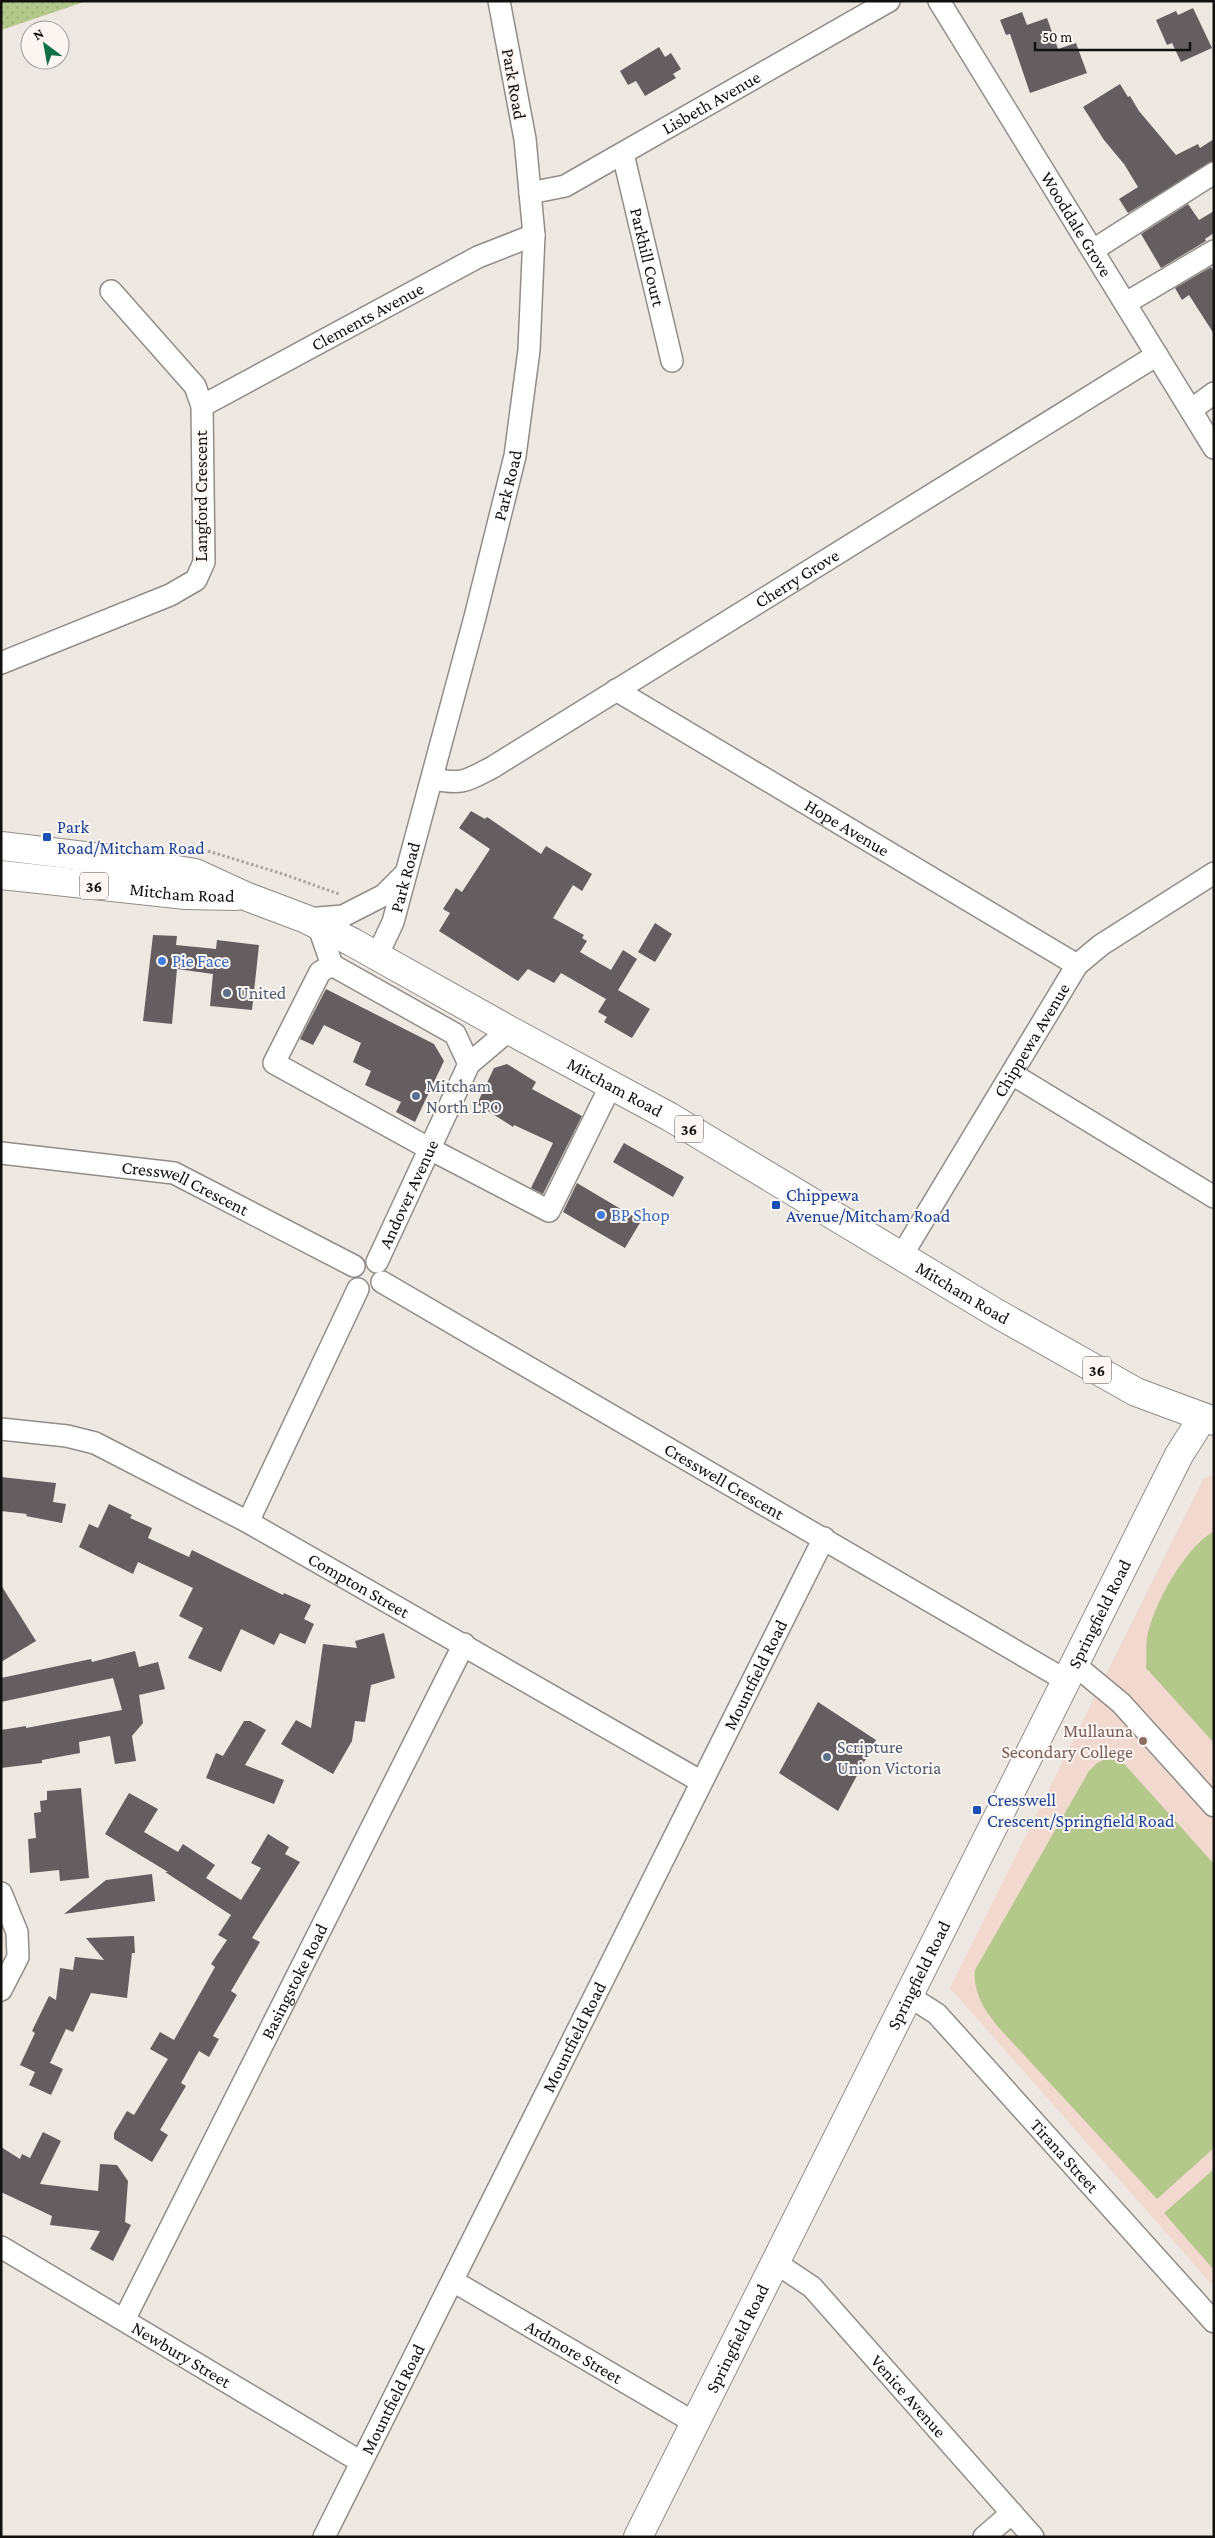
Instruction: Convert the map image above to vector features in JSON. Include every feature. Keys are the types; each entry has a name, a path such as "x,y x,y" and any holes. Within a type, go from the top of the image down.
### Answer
{"main road":[{"name":"Mitcham Road","path":"1,846 118,860 195,873 245,896 312,922 670,1117 996,1313 1136,1392 1208,1419"},
{"name":"Mitcham Road","path":"1,875 186,896 245,896"},
{"name":"Springfield Road","path":"638,2537 1179,1454 1208,1419"}],"street":[{"name":"Park Road","path":"376,956 390,933 407,872 514,456 529,350 534,235 525,139 499,1"},
{"name":"Lisbeth Avenue","path":"530,193 565,186 889,1"},
{"name":"Wooddale Grove","path":"939,1 1214,448"},
{"name":"Parkhill Court","path":"623,154 672,361"},
{"path":"1093,250 1214,173"},
{"name":"Clements Avenue","path":"202,406 478,257 534,235"},
{"path":"1126,304 1214,251"},
{"name":"Langford Crescent","path":"1,663 170,595 196,580 204,562 202,406 195,386 111,291"},
{"name":"Cherry Grove","path":"432,779 455,784 466,781 1157,355"},
{"path":"1191,410 1214,392"},
{"name":"Hope Avenue","path":"616,690 1077,965"},
{"path":"407,872 384,895 343,916 312,922 332,965 456,1034 469,1064"},
{"name":"Chippewa Avenue","path":"902,1255 1077,965 1101,945 1214,874"},
{"path":"332,965 320,972 274,1063 430,1149 549,1211 611,1085"},
{"path":"456,1034 468,1007"},
{"name":"Andover Avenue","path":"379,1272 430,1149 469,1064 509,1030"},
{"path":"1012,1074 1214,1197"},
{"name":"Cresswell Crescent","path":"1,1153 174,1173 354,1266"},
{"path":"362,1260 372,1260 379,1272 374,1290 368,1292 358,1289 351,1276 354,1266 362,1260"},
{"name":"Cresswell Crescent","path":"379,1272 824,1538 1121,1702 1214,1806"},
{"path":"248,1522 358,1289"},
{"name":"Compton Street","path":"1,1429 67,1436 96,1443 248,1522 464,1644 700,1781"},
{"name":"Mountfield Road","path":"324,2537 453,2281 700,1781 824,1538"},
{"name":"Basingstoke Road","path":"124,2320 464,1644"},
{"path":"1,1893 17,1932 18,1957 1,1990"},
{"name":"Tirana Street","path":"909,1996 937,2014 1214,2322"},
{"name":"Newbury Street","path":"1,2247 361,2462"},
{"name":"Venice Avenue","path":"776,2262 812,2287 1033,2537"},
{"name":"Ardmore Street","path":"453,2281 695,2423"},
{"path":"984,2537 1012,2513"}],"shaded area":[{"name":"Mullauna Secondary College","path":"1214,1475 1214,2287 950,1988 1203,1479"}],"green space":[{"path":"1,1 87,1 31,20 20,20 20,24 1,30"},
{"path":"1214,1531 1214,1743 1146,1668 1148,1634 1159,1603 1183,1561 1203,1539"},
{"name":"Mullauna Secondary College","path":"1112,1756 1119,1758 1214,1864 1214,2148 1157,2199 989,2016 981,2002 975,1979 975,1970 1089,1771 1097,1763"},
{"path":"1214,2169 1214,2270 1164,2213"}],"building":[{"path":"1193,8 1212,48 1181,62 1172,43 1167,45 1156,20 1176,11 1178,15"},
{"path":"1022,12 1027,25 1047,18 1058,49 1076,43 1087,73 1030,93 1010,34 1006,35 1000,20"},
{"path":"659,47 665,57 671,53 681,69 673,74 676,78 645,96 636,81 628,85 620,71"},
{"path":"1120,84 1139,111 1176,155 1198,144 1200,148 1214,139 1214,161 1128,213 1119,199 1138,187 1083,107"},
{"path":"1188,204 1199,220 1214,211 1214,233 1205,239 1206,241 1161,268 1141,234"},
{"path":"1211,267 1214,272 1214,334 1189,295 1182,300 1175,288"},
{"path":"471,811 485,819 487,817 541,854 546,846 592,874 582,891 573,885 553,918 584,935 582,938 587,941 580,952 611,970 623,950 637,959 618,990 650,1009 632,1038 604,1022 607,1017 598,1012 606,999 561,973 554,983 528,969 518,981 439,931 450,913 443,909 456,888 462,892 490,849 459,828"},
{"path":"655,923 672,934 655,962 638,952"},
{"path":"153,935 177,936 176,945 216,949 217,940 259,945 252,1010 210,1006 213,974 177,969 172,1024 143,1021"},
{"path":"326,989 434,1044 444,1061 415,1122 396,1112 401,1102 365,1085 371,1071 353,1062 361,1043 324,1025 313,1045 300,1039"},
{"path":"507,1064 536,1082 532,1089 582,1116 543,1194 531,1188 553,1143 514,1125 513,1127 477,1104 494,1068"},
{"path":"624,1143 684,1177 673,1197 613,1162"},
{"name":"BP Shop","path":"577,1183 641,1221 625,1248 563,1212"},
{"path":"1,1477 56,1483 53,1502 66,1504 62,1523 26,1516 27,1514 1,1511"},
{"path":"109,1504 132,1515 130,1518 152,1528 148,1538 189,1557 192,1550 283,1595 284,1593 311,1605 304,1619 314,1624 305,1644 280,1633 274,1645 241,1629 221,1672 188,1658 203,1628 179,1616 193,1588 138,1562 133,1574 79,1547 89,1524 98,1528"},
{"path":"1,1585 36,1641 1,1662"},
{"path":"384,1633 395,1678 371,1685 365,1722 355,1721 352,1741 333,1774 281,1744 296,1720 311,1728 323,1644 357,1648 355,1641"},
{"path":"135,1651 139,1667 158,1662 165,1689 139,1695 143,1723 132,1736 136,1761 115,1764 110,1736 79,1742 80,1753 42,1760 42,1763 1,1768 1,1730 26,1726 26,1728 122,1710 113,1678 1,1702 1,1678 91,1659 92,1662"},
{"name":"Scripture Union Victoria","path":"818,1702 876,1740 838,1811 779,1773"},
{"path":"244,1721 250,1721 266,1730 245,1765 284,1780 274,1804 206,1778 216,1753 223,1756"},
{"path":"81,1788 89,1878 60,1881 59,1870 30,1873 28,1839 36,1838 34,1813 41,1812 40,1801 47,1800 47,1791"},
{"path":"129,1793 158,1809 144,1832 178,1852 183,1844 215,1865 206,1878 241,1900 261,1868 251,1863 268,1834 289,1847 285,1854 300,1862 252,1938 260,1942 231,1991 237,1995 213,2036 219,2039 209,2057 199,2051 181,2083 186,2086 160,2130 168,2135 152,2162 114,2139 114,2133 127,2111 134,2115 168,2059 150,2049 160,2032 174,2040 215,1967 211,1964 227,1940 218,1935 231,1915 165,1872 168,1872 105,1834"},
{"path":"152,1874 155,1901 64,1914 106,1880"},
{"path":"134,1936 135,1953 132,1953 127,1998 91,1993 73,2032 66,2029 50,2063 63,2069 51,2095 29,2085 35,2072 20,2065 35,2033 32,2031 49,1996 56,2000 60,1968 73,1970 75,1957 104,1960 86,1938"},
{"path":"43,2132 61,2141 40,2184 98,2191 100,2164 117,2165 128,2181 125,2222 131,2225 113,2261 90,2249 100,2231 50,2225 52,2216 1,2192 1,2147 20,2159 22,2154 30,2158"}],"place":[{"name":"Park Road/Mitcham Road","path":"47,837"},
{"name":"Pie Face","path":"162,961"},
{"name":"United","path":"227,993"},
{"name":"Mitcham North LPO","path":"416,1096"},
{"name":"Chippewa Avenue/Mitcham Road","path":"776,1205"},
{"name":"BP Shop","path":"601,1215"},
{"name":"Mullauna Secondary College","path":"1143,1741"},
{"name":"Scripture Union Victoria","path":"827,1757"},
{"name":"Cresswell Crescent/Springfield Road","path":"977,1810"}]}
